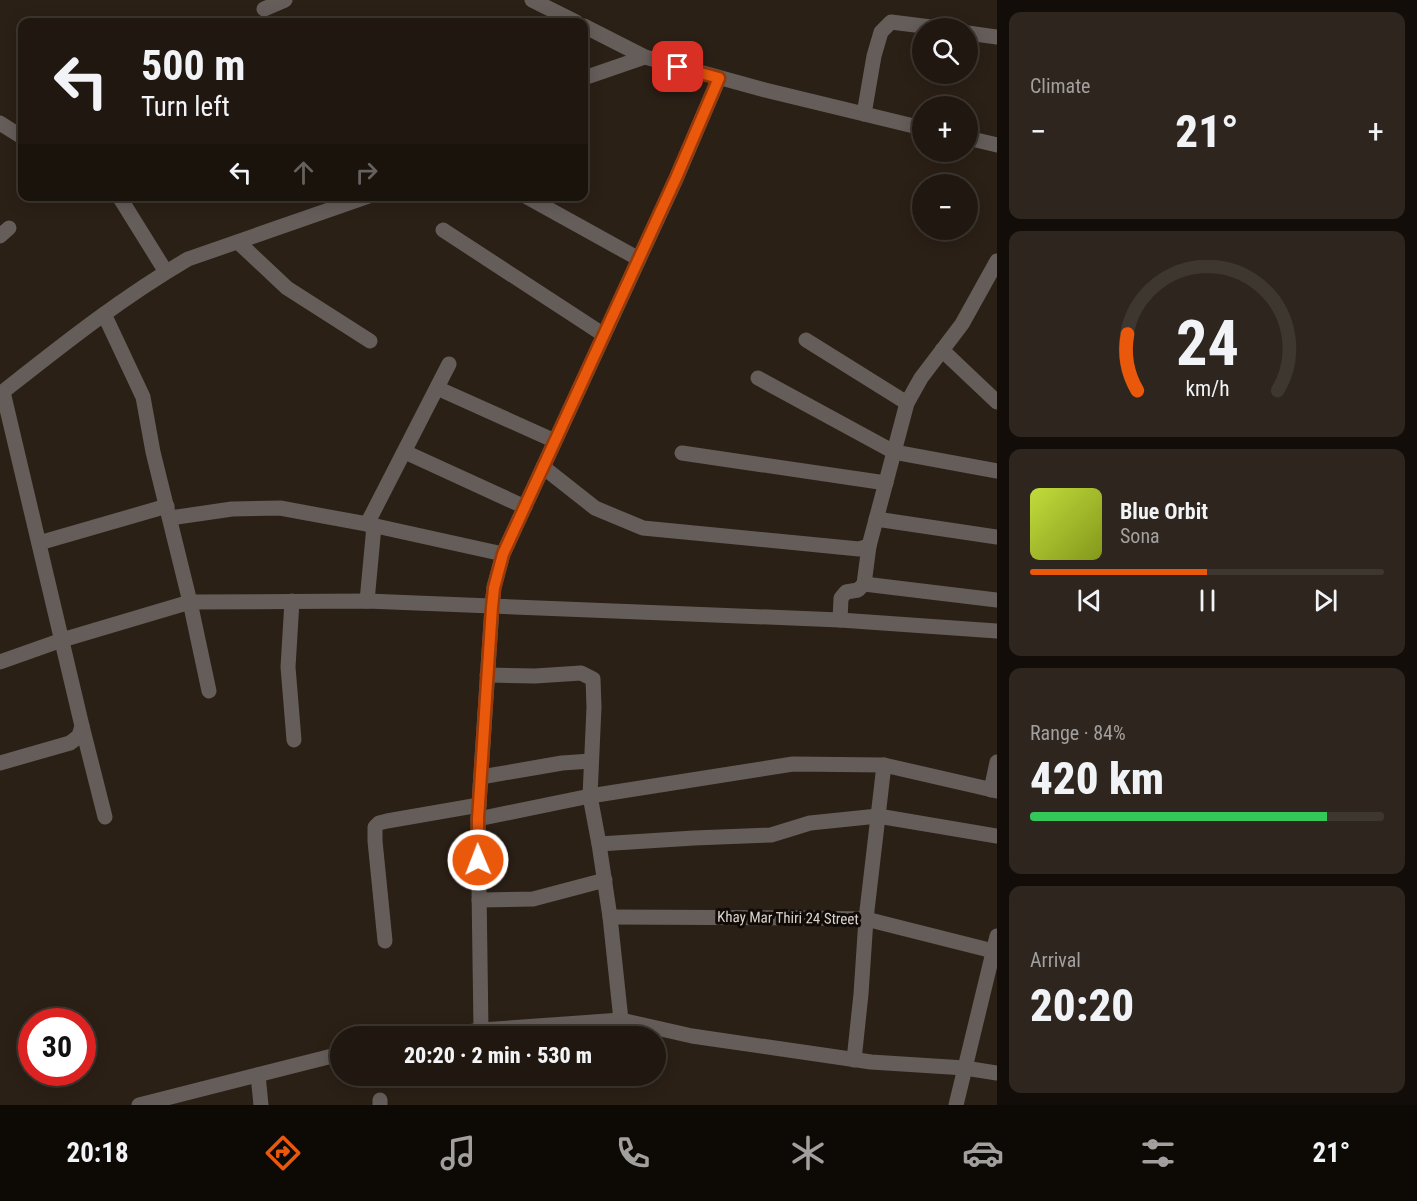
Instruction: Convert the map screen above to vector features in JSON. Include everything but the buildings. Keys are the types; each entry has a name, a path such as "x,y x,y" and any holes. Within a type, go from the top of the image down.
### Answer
{"street":[{"path":"264,9 285,0"},
{"path":"532,0 568,18"},
{"path":"864,114 874,56 881,32 891,22 912,25"},
{"path":"588,28 645,57 719,78 912,126"},
{"path":"978,34 997,37"},
{"path":"588,77 645,57"},
{"path":"481,1026 478,812 494,588 503,554 676,178 719,78"},
{"path":"0,123 18,134"},
{"path":"978,140 997,145"},
{"path":"122,201 166,272"},
{"path":"105,817 1,393 104,314 188,259 355,201"},
{"path":"534,201 639,259"},
{"path":"443,230 604,335"},
{"path":"238,242 287,288 369,342"},
{"path":"840,620 841,598 846,592 858,590 864,584 869,546 907,403 921,378 962,324 997,261"},
{"path":"104,314 143,397 153,452 190,602 209,691"},
{"path":"806,340 907,403"},
{"path":"942,350 997,402"},
{"path":"366,601 371,525 448,364"},
{"path":"758,378 894,452 997,471"},
{"path":"437,388 555,441"},
{"path":"405,452 525,507"},
{"path":"682,453 886,483"},
{"path":"543,466 595,508 643,528 858,549 869,546"},
{"path":"39,543 168,512 280,508 503,554"},
{"path":"876,519 997,537"},
{"path":"864,584 997,600"},
{"path":"292,601 288,667 294,740"},
{"path":"0,662 62,640 190,602 366,601 840,620 997,631"},
{"path":"487,675 535,676 581,673 593,679 590,796 605,880 621,1020"},
{"path":"0,763 70,743 79,736 82,726"},
{"path":"482,777 562,763 591,761"},
{"path":"386,941 375,841 375,828 379,823 478,812 793,764 884,765 994,790 997,762"},
{"path":"854,1060 866,920 884,765"},
{"path":"599,844 771,835 810,823 878,816 997,836"},
{"path":"479,900 533,899 605,880"},
{"name":"Khay Mar Thiri 24 Street","path":"610,917 866,920 996,946"},
{"path":"956,1105 996,946"},
{"path":"537,1026 621,1020 692,1036 854,1060 965,1068 997,1073"},
{"path":"139,1105 330,1057"},
{"path":"258,1075 261,1105"}],"route":[{"path":"478,860 478,819 494,588 503,554 676,178 719,78 678,67"}]}
